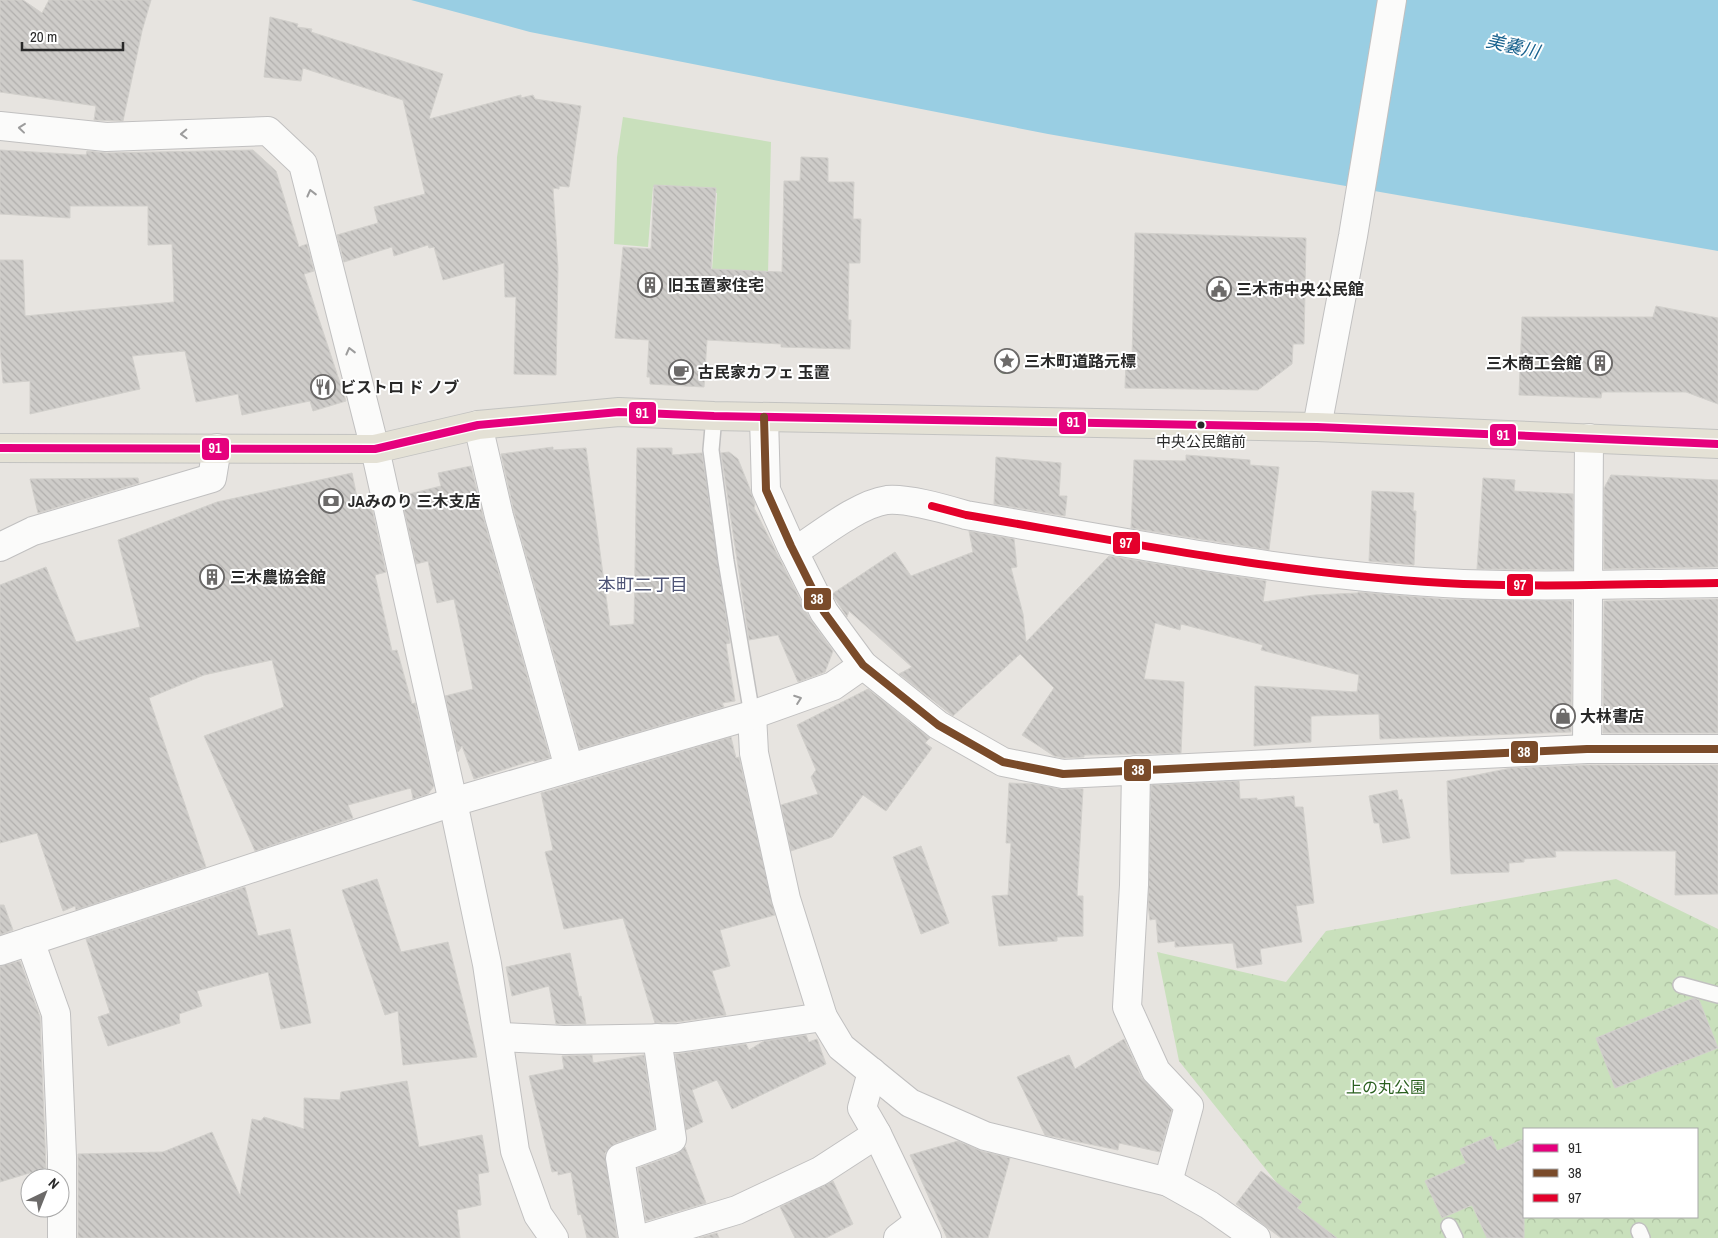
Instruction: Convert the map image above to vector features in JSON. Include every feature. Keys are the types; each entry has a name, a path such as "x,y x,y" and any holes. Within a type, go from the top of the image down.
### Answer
{"main road":[{"path":"0,448 375,449 478,425 619,412 714,416 1317,427 1718,444"}],"street":[{"path":"1317,427 1353,236 1392,0"},
{"path":"0,126 106,137 268,130 303,164 375,449 453,802 487,964 500,1037 515,1150 538,1216 554,1238"},
{"path":"764,417 766,490 824,612 863,665 938,725 1003,762 1063,774 1587,748 1718,749"},
{"path":"478,425 502,525 569,768"},
{"path":"1587,748 1589,438"},
{"path":"0,546 32,531 212,478 218,448"},
{"path":"794,552 864,508 888,500 932,506 966,515 1273,567 1444,583 1588,585 1718,583"},
{"path":"0,950 453,802 752,715 833,686 863,665"},
{"path":"752,715 754,754 786,899 822,1017 841,1047 910,1103 985,1136 1168,1182 1209,1205 1256,1238"},
{"path":"1136,770 1134,885 1127,1007 1156,1071 1189,1106 1168,1182"},
{"path":"30,941 56,1014 62,1157 62,1238"},
{"path":"500,1037 564,1040 678,1038 822,1017"},
{"path":"633,1238 620,1158 672,1139 657,1038"},
{"path":"872,1072 862,1108 877,1134 914,1233"},
{"path":"645,1238 737,1210 820,1170 877,1134"}],"lane":[{"path":"714,416 711,450 726,561 752,715"},
{"path":"1682,985 1718,995"}],"green space":[{"path":"623,117 771,142 768,275 712,271 717,193 653,187 648,247 614,244 617,157"},
{"name":"上の丸公園","path":"1616,879 1718,929 1718,1238 1321,1238 1179,1061 1157,952 1286,982 1326,931"}],"water":[{"name":"美嚢川","path":"411,0 1718,0 1718,251 1048,134 530,32"}],"building":[{"path":"0,0 23,0 42,13 49,0 151,0 142,31 123,121 94,120 96,106 0,92"},
{"path":"270,17 298,24 297,27 312,29 311,32 443,74 429,119 521,95 521,98 533,95 535,99 581,106 569,187 559,186 559,189 553,188 558,268 556,375 514,374 516,297 505,297 504,263 443,280 434,247 429,248 428,245 394,256 392,247 344,262 337,235 378,223 374,207 425,194 403,100 303,68 301,81 264,77"},
{"path":"0,150 86,155 87,151 107,153 253,150 276,171 299,247 307,244 314,271 304,274 346,401 313,411 310,401 242,415 238,394 196,402 185,351 132,356 140,389 30,414 30,381 3,383 0,347 0,260 23,260 25,316 174,302 172,244 148,245 148,206 70,206 70,218 0,214"},
{"path":"801,157 828,158 828,182 854,182 853,219 861,219 860,263 849,263 848,320 851,320 850,349 781,347 781,344 707,340 704,387 650,384 650,377 647,377 649,340 615,338 623,247 651,249 654,185 716,188 711,269 782,272 784,181 800,181"},
{"name":"三木市中央公民館","path":"1135,233 1306,238 1304,344 1293,344 1292,364 1258,390 1125,388 1126,359 1132,359"},
{"name":"三木商工会館","path":"1656,306 1718,318 1718,404 1686,392 1602,392 1601,398 1519,395 1522,317 1653,317"},
{"path":"553,447 553,450 586,448 610,626 634,624 637,448 672,448 672,455 702,453 730,643 726,644 735,701 722,703 724,707 580,749 514,512 501,454"},
{"path":"729,452 738,459 755,504 754,508 810,619 833,651 825,672 798,682 778,635 749,640 721,453"},
{"path":"1186,455 1250,460 1250,465 1279,467 1269,550 1131,528 1134,460 1186,461"},
{"path":"996,457 1061,463 1059,496 1067,496 1065,516 994,504"},
{"path":"471,466 484,520 550,758 534,762 534,760 474,779 462,746 458,752 445,696 473,689 454,599 437,603 428,561 416,564 401,496 441,486 438,473"},
{"path":"352,473 359,507 371,504 386,572 375,575 392,651 397,650 412,704 415,703 434,786 428,794 413,799 411,788 348,805 353,818 255,851 204,736 284,707 272,660 204,675 149,698 206,867 76,910 75,906 63,911 37,833 0,843 0,585 46,567 76,642 140,627 118,540 217,502"},
{"path":"1611,475 1718,480 1718,567 1604,569 1604,488"},
{"path":"138,478 139,483 38,513 30,479"},
{"path":"1483,478 1515,480 1514,491 1573,494 1573,570 1477,569"},
{"path":"1372,491 1414,493 1413,511 1416,511 1414,565 1369,561"},
{"path":"969,531 1014,539 1017,567 1011,568 1023,614 1026,642 1109,556 1266,581 1263,602 1314,595 1358,592 1443,599 1572,601 1571,732 1380,739 1379,714 1311,716 1311,742 1254,746 1255,686 1357,692 1359,675 1261,650 1263,645 1181,624 1180,630 1155,623 1144,679 1184,682 1181,753 1084,755 1084,757 1064,758 1054,756 1022,735 1054,688 1020,654 953,716 899,674 912,667 849,611 847,617 832,594 895,552 911,576 973,552"},
{"path":"1718,599 1718,733 1603,733 1604,601"},
{"path":"868,689 930,738 925,743 932,748 886,811 863,795 832,837 791,851 781,805 818,794 811,777 816,770 797,725"},
{"path":"731,737 736,758 739,757 775,915 720,930 730,966 712,971 726,1015 655,1023 623,918 564,929 545,852 553,850 541,793"},
{"path":"1587,765 1718,765 1718,894 1675,895 1676,851 1555,851 1556,857 1524,859 1524,862 1509,863 1509,872 1451,874 1447,781 1511,768"},
{"path":"1239,781 1240,799 1257,798 1257,800 1294,796 1295,807 1303,807 1314,903 1296,906 1302,942 1260,949 1262,964 1237,968 1233,943 1175,947 1175,941 1158,943 1156,919 1150,920 1148,906 1151,785"},
{"path":"1009,783 1035,784 1060,789 1083,789 1077,896 1083,896 1083,936 1057,937 1057,941 999,946 992,896 1008,895 1011,843 1006,843"},
{"path":"1397,790 1399,800 1402,799 1410,838 1383,843 1379,823 1374,823 1369,796"},
{"path":"921,846 949,923 921,934 893,857"},
{"path":"377,879 401,952 448,942 477,1057 403,1065 398,1011 385,1015 342,890"},
{"path":"245,887 258,936 290,929 311,1023 281,1029 268,972 197,991 202,1006 179,1014 180,1023 108,1046 98,1017 110,1013 86,939"},
{"path":"0,905 4,905 13,930 0,935"},
{"path":"570,953 586,1024 556,1024 549,986 512,996 506,967"},
{"path":"20,961 40,1017 46,1168 20,1168 20,1176 0,1182 0,966"},
{"path":"1694,998 1699,1000 1718,1048 1615,1088 1596,1038"},
{"path":"806,1035 809,1042 817,1039 826,1064 732,1109 717,1080 692,1090 703,1122 686,1130 675,1054 746,1044 749,1050 764,1041"},
{"path":"1124,1039 1142,1078 1172,1110 1160,1152 1119,1143 1118,1150 1045,1135 1017,1077 1069,1055 1075,1069"},
{"path":"592,1055 593,1063 644,1055 655,1129 614,1144 605,1153 617,1238 587,1238 581,1214 578,1215 571,1172 558,1175 558,1171 552,1172 529,1076 564,1069 562,1056"},
{"path":"407,1081 419,1147 482,1135 489,1172 478,1174 481,1205 457,1210 460,1238 78,1238 78,1154 163,1152 212,1132 240,1196 252,1119 261,1121 264,1117 304,1129 304,1098 340,1100 341,1092"},
{"path":"1491,1136 1497,1151 1523,1139 1524,1238 1487,1238 1472,1205 1442,1218 1425,1181 1466,1163 1460,1149"},
{"path":"958,1141 981,1151 1010,1158 988,1238 947,1238 910,1155"},
{"path":"685,1147 706,1203 646,1221 638,1168 677,1154"},
{"path":"1261,1171 1302,1202 1297,1208 1337,1238 1281,1238 1236,1204"},
{"path":"833,1181 853,1224 826,1238 795,1238 780,1207"},
{"path":"717,1233 719,1238 699,1238"}],"transit line":[{"name":"91","path":"0,448 375,449 478,425 619,412 714,416 1317,427 1718,444"},
{"name":"38","path":"764,417 766,490 824,612 863,665 938,725 1003,762 1063,774 1587,749 1718,749"},
{"name":"97","path":"932,506 966,515 1204,556 1384,579 1512,585 1718,583"}],"place":[{"name":"旧玉置家住宅","path":"650,285"},
{"name":"三木市中央公民館","path":"1219,289"},
{"name":"三木町道路元標","path":"1007,361"},
{"name":"三木商工会館","path":"1600,363"},
{"name":"古民家カフェ 玉置","path":"681,372"},
{"name":"ビストロ ド ノブ","path":"323,387"},
{"name":"中央公民館前","path":"1201,425"},
{"name":"JAみのり 三木支店","path":"331,501"},
{"name":"三木農協会館","path":"212,577"},
{"name":"大林書店","path":"1563,716"}],"district":[{"name":"本町二丁目","path":"643,584"}]}
